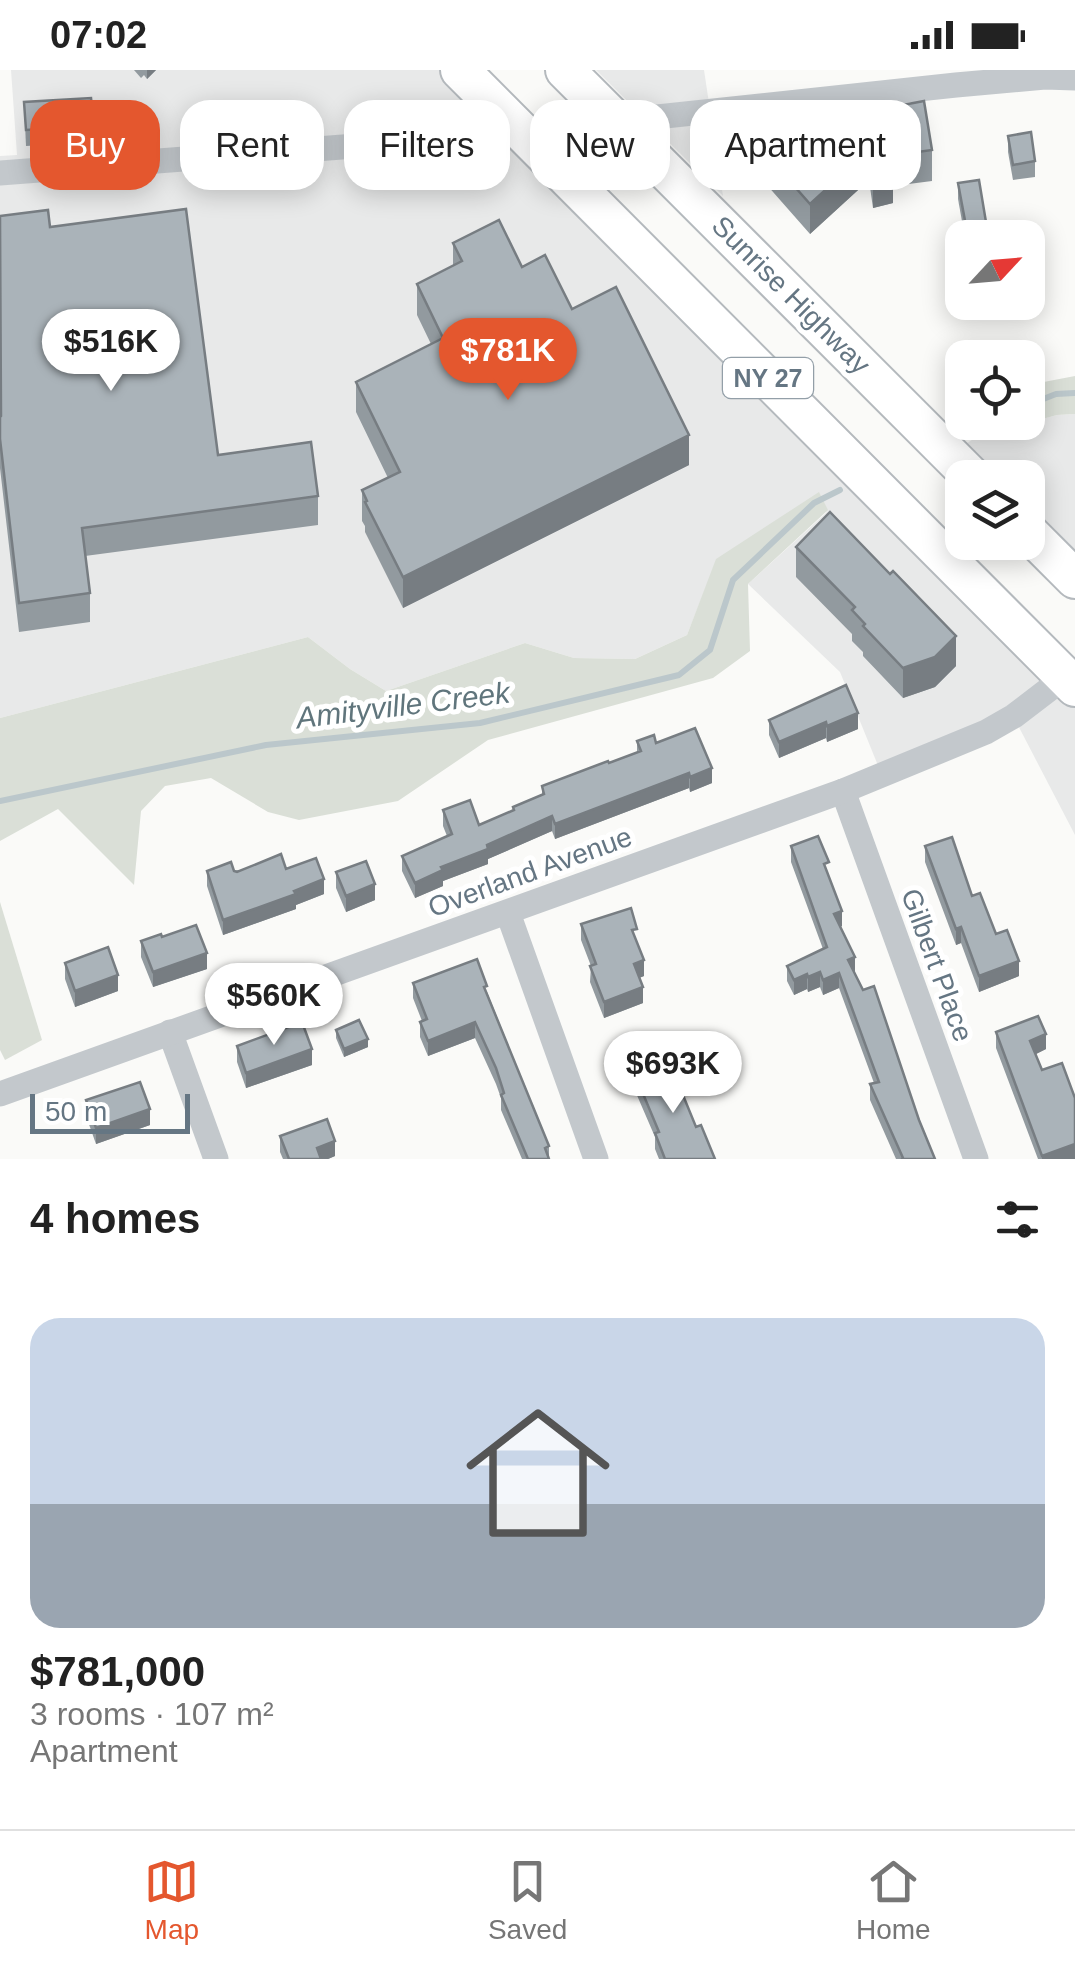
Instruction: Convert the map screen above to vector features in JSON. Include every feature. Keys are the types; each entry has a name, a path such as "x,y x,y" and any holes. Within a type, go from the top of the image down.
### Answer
{"highway":[{"name":"NY 27","path":"460,70 1070,682"},
{"name":"Sunrise Highway","path":"565,70 596,100"},
{"name":"Sunrise Highway","path":"670,173 956,460"},
{"path":"1045,549 1075,579"}],"street":[{"path":"670,114 954,78 1075,78"},
{"path":"0,173 530,131"},
{"name":"Overland Avenue","path":"0,1094 842,791 986,732 1070,682"},
{"name":"Gilbert Place","path":"842,791 976,1159"},
{"path":"508,912 596,1159"},
{"path":"170,1032 216,1159"}],"shaded area":[{"path":"11,70 439,70 469,100 344,100 344,190 510,190 510,141 530,161 530,190 559,190 1075,708 1075,835 1010,710 879,768 840,672 748,584 828,511 717,559 687,635 635,659 574,658 525,643 386,691 308,637 0,718 0,156 17,155"},
{"path":"596,70 704,70 709,100 690,100 690,163 670,143 670,100 626,100"},
{"path":"1075,376 1075,414 1045,418 1045,382"},
{"path":"1075,414 1075,557 1045,527 1045,460 977,460 963,446 972,440 1045,440 1045,418"},
{"path":"819,492 828,510 748,584 750,651 713,678 488,740 398,801 299,820 268,812 211,778 165,786 141,811 134,885 58,809 0,841 0,718 308,637 386,691 525,643 574,658 635,659 687,635 716,559"},
{"path":"0,902 42,1040 5,1060 0,1050"}],"building":[{"path":"924,101 932,150 921,152"},
{"path":"24,102 30,102 30,130 26,130"},
{"path":"1031,132 1035,161 1013,165 1008,136"},
{"path":"979,180 986,220 965,220 958,183"},
{"path":"798,190 825,190 810,204"},
{"path":"186,209 218,455 311,442 318,496 82,528 90,593 19,603 0,439 0,216 48,210 50,227"},
{"path":"499,220 522,267 545,255 572,309 616,287 689,435 403,577 362,490 400,472 356,382 443,338 417,284 462,261 453,243"},
{"path":"830,512 956,636 935,657 903,668 863,626 852,610 855,607 796,547"},
{"path":"846,685 858,713 779,742 769,720"},
{"path":"695,728 712,768 690,777 689,773 555,824 552,816 415,883 402,856 452,834 443,810 470,800 479,825 544,794 542,786 641,751 637,741 654,735 656,743"},
{"path":"818,836 842,911 834,914 855,957 848,960 863,990 874,986 935,1159 902,1159 870,1084 879,1082 839,973 823,980 820,972 794,980 787,966 827,947 791,846"},
{"path":"952,837 972,896 980,893 996,934 1007,930 1019,961 979,976 961,927 956,929 925,846"},
{"path":"281,854 286,869 316,858 324,879 294,891 296,894 223,920 207,871 231,862 237,872"},
{"path":"366,861 375,884 346,896 336,872"},
{"path":"631,908 637,929 632,930 644,960 634,964 643,987 604,1002 590,966 596,964 581,924"},
{"path":"196,925 207,953 153,972 141,941"},
{"path":"108,947 118,975 75,991 65,963"},
{"path":"477,959 487,986 484,987 549,1146 545,1148 549,1159 528,1159 475,1022 428,1041 420,1022 427,1019 413,983"},
{"path":"1038,1016 1046,1034 1030,1041 1042,1070 1062,1063 1075,1098 1075,1144 1042,1156 996,1032"},
{"path":"359,1020 368,1039 344,1049 336,1030"},
{"path":"302,1022 312,1049 246,1073 237,1046"},
{"path":"669,1061 696,1127 701,1125 715,1159 665,1159 655,1133 659,1132 636,1077"},
{"path":"140,1082 150,1109 96,1128 86,1100"},
{"path":"327,1119 335,1141 317,1148 321,1159 289,1159 280,1136"}],"waterway":[{"name":"Amityville Creek","path":"1045,398 1075,393"},
{"name":"Amityville Creek","path":"0,801 266,745 480,723 679,675 710,650 733,580 814,503 840,490"}]}
